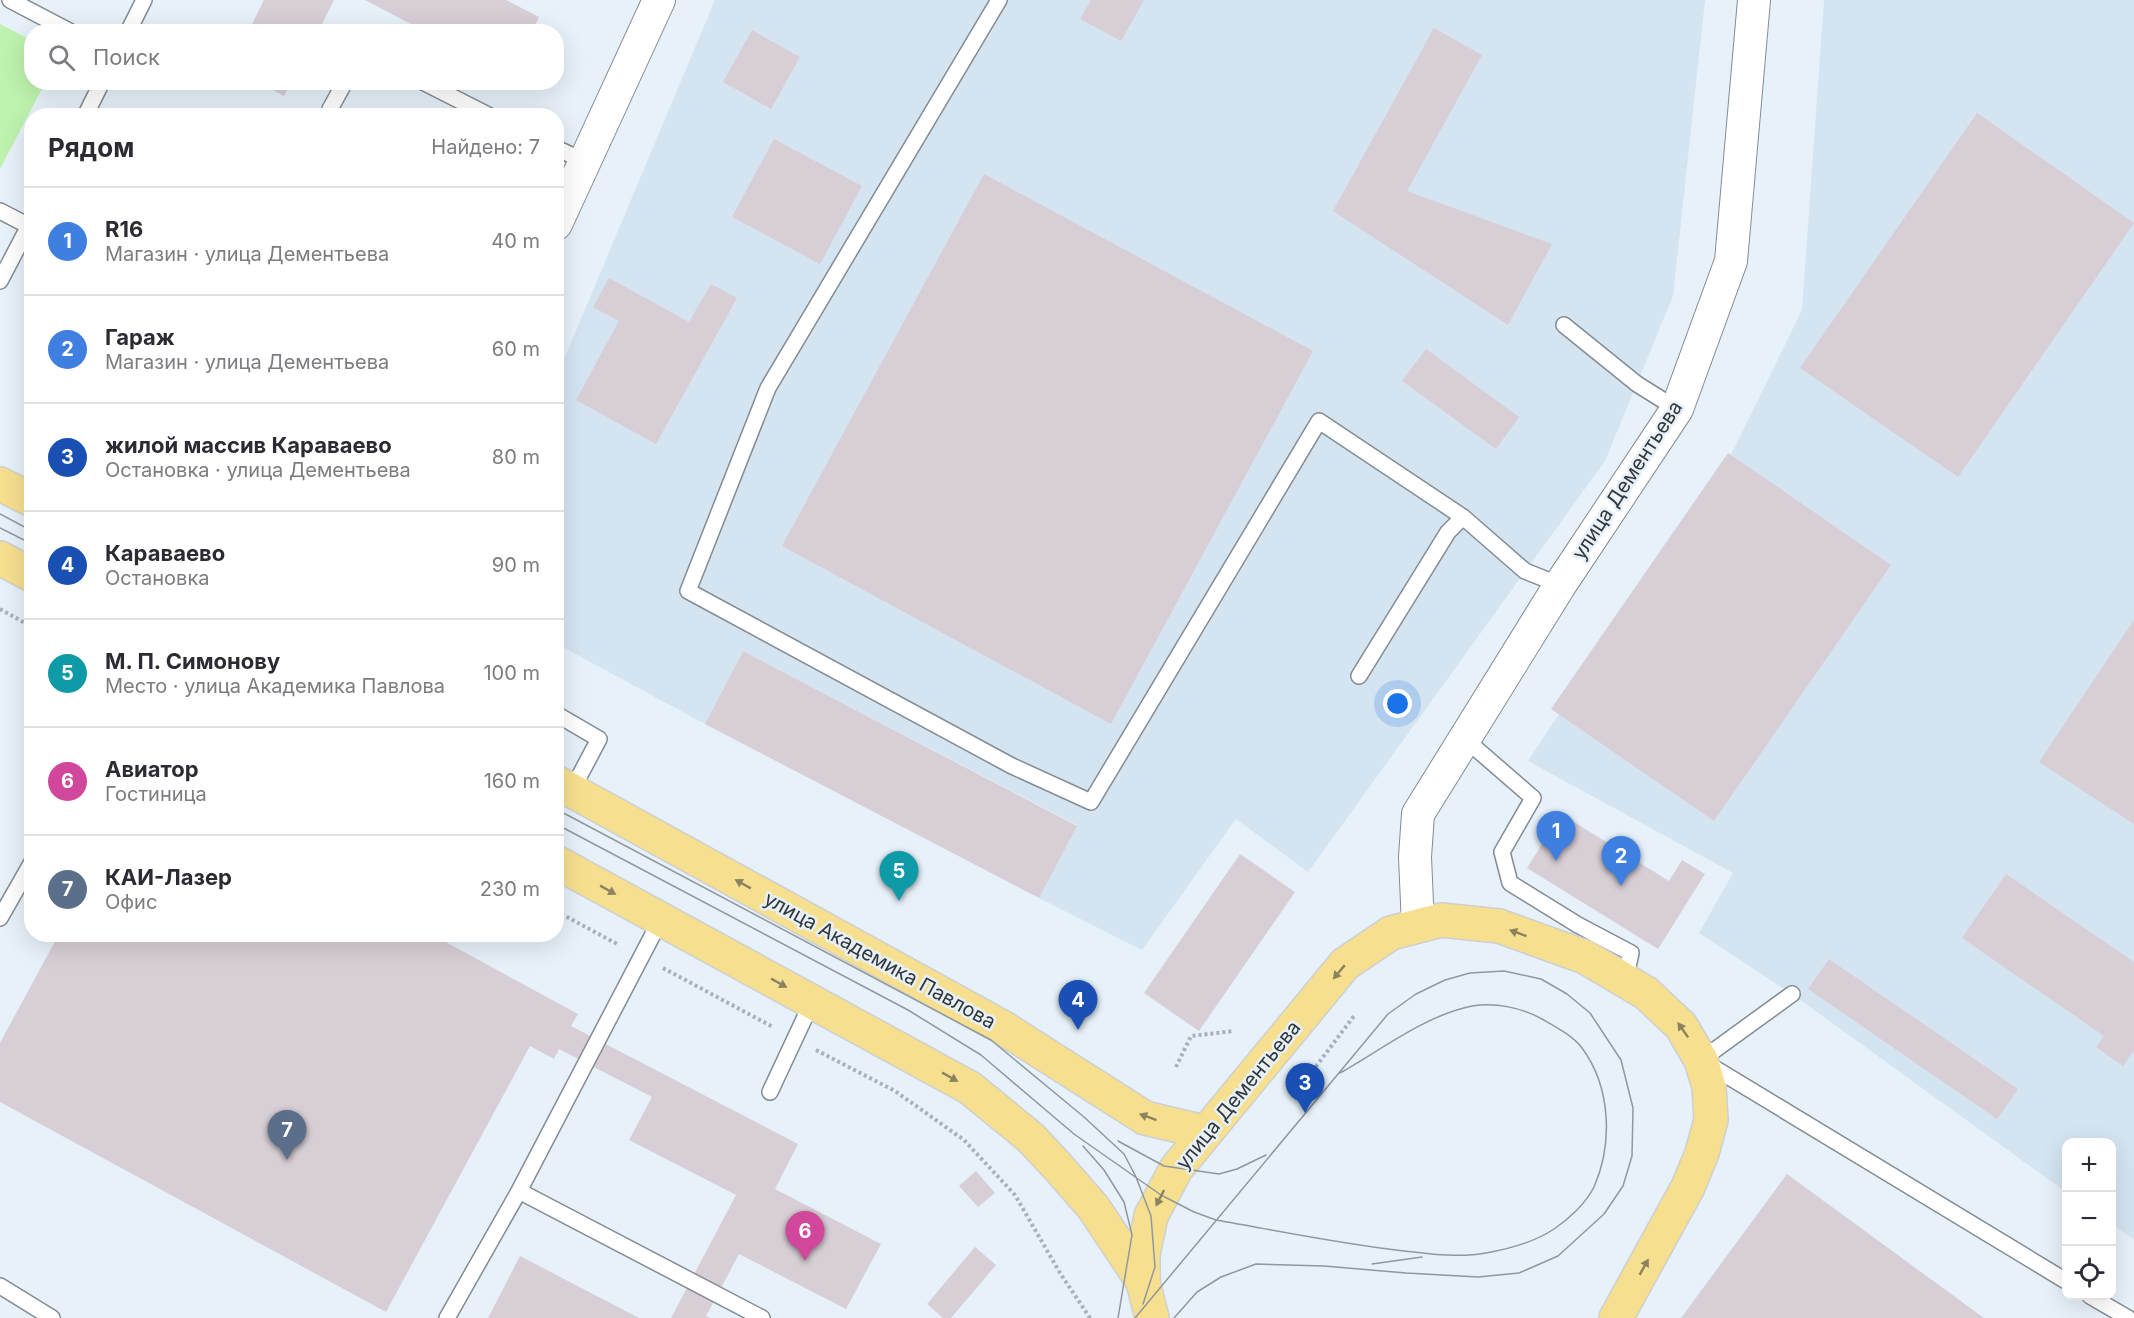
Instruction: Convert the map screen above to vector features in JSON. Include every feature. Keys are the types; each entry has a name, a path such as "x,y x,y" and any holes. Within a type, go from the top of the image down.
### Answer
{"main road":[{"path":"0,484 24,496"},
{"path":"0,558 24,571"},
{"name":"улица Академика Павлова","path":"564,786 1002,1027 1145,1118 1204,1132"},
{"path":"564,866 970,1088 1031,1138 1093,1207 1143,1282"},
{"name":"улица Дементьева","path":"1152,1318 1143,1282 1143,1254 1151,1216 1176,1169 1204,1132 1345,964 1391,933 1441,920 1499,926 1585,957 1646,993 1681,1026 1701,1060 1709,1087 1710,1120 1702,1153 1688,1187 1616,1318"}],"street":[{"path":"564,207 659,0"},
{"name":"улица Дементьева","path":"1418,926 1415,857 1418,814 1560,585 1677,409 1731,261 1754,0"}],"lane":[{"path":"9,0 56,24"},
{"path":"132,24 144,0"},
{"path":"999,0 768,388 688,591 1012,766 1091,802 1320,421 1463,517 1525,571 1560,585"},
{"path":"89,108 98,90"},
{"path":"331,108 341,90"},
{"path":"439,90 474,108"},
{"path":"564,152 586,162"},
{"path":"0,211 24,221"},
{"path":"0,281 24,235"},
{"path":"1564,325 1637,384 1677,409"},
{"path":"1359,676 1448,532 1463,517"},
{"path":"564,719 599,740 564,786"},
{"path":"1465,739 1533,798 1502,852 1510,882 1578,925 1631,953 1625,980"},
{"path":"0,918 24,876"},
{"path":"447,1318 519,1191 661,919"},
{"path":"1792,994 1701,1060 2062,1278"},
{"path":"770,1092 812,1002"},
{"path":"519,1191 762,1318"},
{"path":"0,1286 52,1318"},
{"path":"2097,1300 2128,1318"}],"path":[{"path":"0,609 24,622"},
{"path":"564,915 895,1091 964,1140 1015,1195 1060,1274 1090,1318"},
{"path":"1305,1081 1354,1016"},
{"path":"1176,1067 1191,1036 1234,1031"}],"shaded area":[{"path":"715,0 1705,0 1673,296 1605,461 1308,872 1236,819 1142,950 1039,898 1077,825 743,651 705,724 564,648 564,359"},
{"path":"1824,0 2134,0 2134,1240 2116,1227 2116,1138 2062,1138 2062,1189 1792,994 1699,933 1733,873 1528,761 1734,449 1802,310"}],"green space":[{"path":"0,24 24,36 24,90 41,90 32,108 24,108 24,123 0,169"}],"building":[{"path":"264,0 334,0 322,24 252,24"},
{"path":"365,0 506,0 539,17 536,24 411,24"},
{"path":"1091,0 1144,0 1121,41 1080,19"},
{"path":"1434,28 1482,55 1407,191 1552,244 1508,325 1333,211"},
{"path":"752,30 800,57 771,109 723,82"},
{"path":"273,90 287,90 284,96"},
{"path":"1977,113 2134,223 1958,477 1800,368"},
{"path":"774,139 862,186 820,264 732,217"},
{"path":"984,174 1313,351 1111,724 782,546"},
{"path":"609,278 689,322 711,284 737,298 656,444 576,400 619,321 593,307"},
{"path":"1426,349 1519,417 1496,449 1402,381"},
{"path":"1728,453 1891,565 1714,821 1551,709"},
{"path":"2134,620 2134,824 2039,762"},
{"path":"743,651 1077,826 1039,898 705,724"},
{"path":"1561,814 1669,881 1682,860 1705,874 1658,949 1527,868"},
{"path":"1240,854 1295,892 1199,1031 1144,993"},
{"path":"2006,874 2134,962 2134,1050 2123,1066 2096,1047 2104,1036 1962,938"},
{"path":"55,942 446,942 578,1014 571,1026 798,1144 775,1189 881,1244 846,1309 739,1254 706,1316 710,1318 671,1318 736,1195 629,1140 652,1097 559,1049 554,1059 530,1046 386,1312 0,1102 0,1043"},
{"path":"1829,959 2018,1089 1997,1119 1808,989"},
{"path":"976,1171 995,1193 978,1207 959,1186"},
{"path":"1787,1174 1984,1318 1681,1318"},
{"path":"975,1247 996,1265 951,1318 943,1318 927,1304"},
{"path":"520,1256 639,1318 488,1318"}],"tram line":[{"path":"0,514 24,527"},
{"path":"0,528 24,540"},
{"path":"564,813 991,1040 1084,1117 1124,1154 1136,1177 1151,1216 1155,1267 1143,1304"},
{"path":"564,828 908,1010 981,1055 1074,1134 1161,1195 1194,1212 1216,1220 1380,1248 1466,1255 1512,1247 1547,1234 1577,1210 1594,1187 1604,1153 1606,1134 1604,1098 1599,1080 1582,1048 1564,1032 1534,1015 1517,1009 1490,1005 1472,1006 1455,1011 1404,1034 1340,1073"},
{"path":"1135,1318 1388,1014 1416,994 1445,980 1470,973 1504,971 1541,979 1567,994 1590,1013 1621,1060 1633,1108 1632,1156 1623,1186 1604,1214 1558,1256 1519,1273 1478,1277 1324,1266 1256,1264 1221,1277 1197,1292 1174,1318"},
{"path":"1118,1141 1164,1166 1219,1174 1237,1169 1266,1155"},
{"path":"1083,1146 1104,1170 1124,1202 1132,1235 1118,1318"},
{"path":"1372,1264 1422,1257"}],"place":[{"name":"R16","path":"1556,861"},
{"name":"Гараж","path":"1621,886"},
{"name":"М. П. Симонову","path":"899,901"},
{"name":"Караваево","path":"1078,1030"},
{"name":"жилой массив Караваево","path":"1305,1113"},
{"name":"КАИ-Лазер","path":"287,1160"},
{"name":"Авиатор","path":"805,1261"}]}
